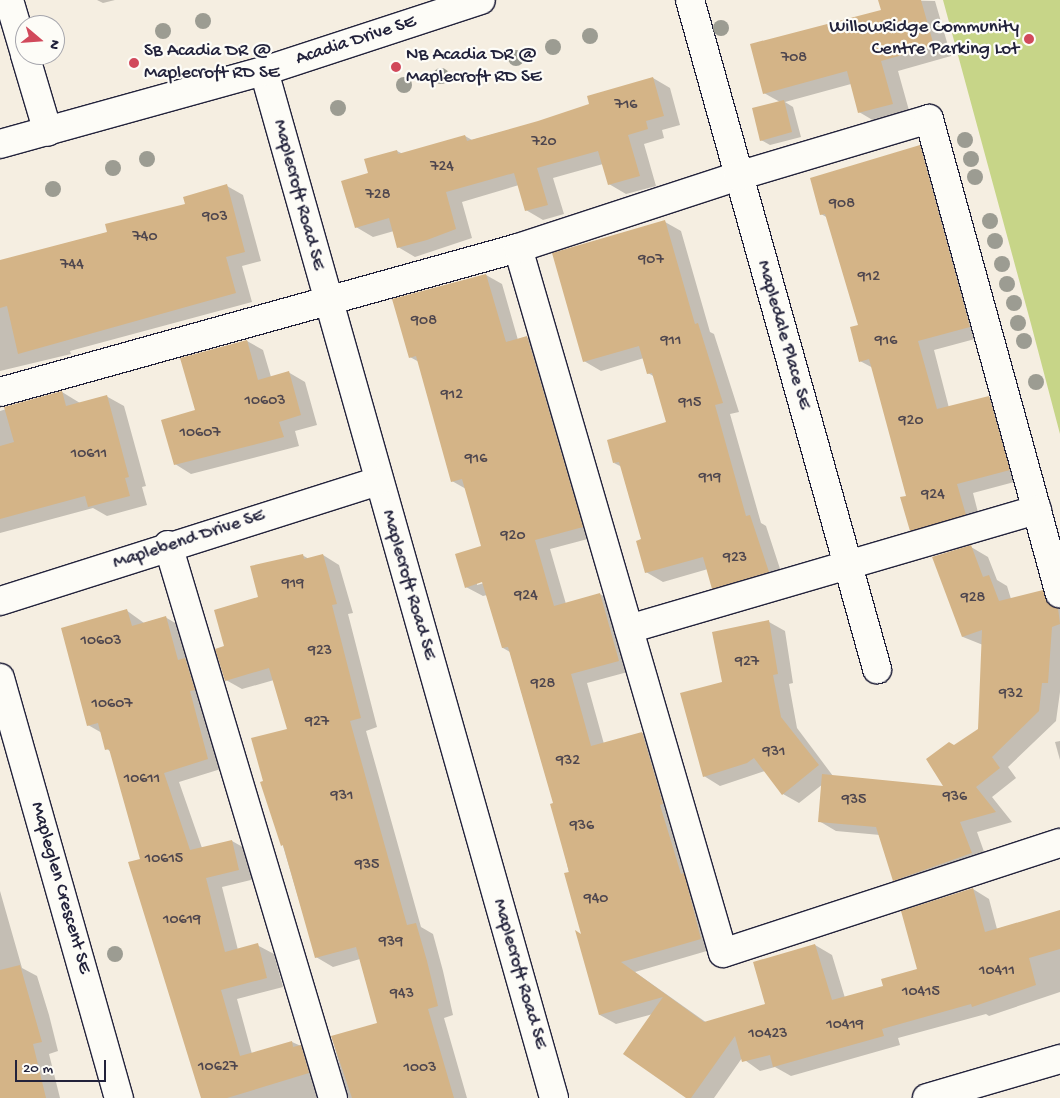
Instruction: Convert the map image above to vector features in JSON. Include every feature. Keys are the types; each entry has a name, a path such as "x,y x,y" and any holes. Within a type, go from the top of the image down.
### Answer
{"street":[{"path":"9,0 15,20"},
{"name":"Mapledale Place SE","path":"690,0 877,669"},
{"name":"Acadia Drive SE","path":"0,144 264,71 469,2"},
{"path":"28,65 48,132"},
{"name":"Maplecroft Road SE","path":"264,71 326,300 554,1098"},
{"path":"0,392 518,248 738,176 929,119 1060,593"},
{"path":"518,248 723,953 1060,843"},
{"name":"Maplebend Drive SE","path":"0,601 168,545 378,481"},
{"path":"629,629 848,563 1037,510"},
{"path":"168,545 333,1098"},
{"name":"Mapleglen Crescent SE","path":"0,678 119,1098"},
{"path":"927,1098 1060,1060"}],"green space":[{"path":"943,0 1060,0 1060,434 1031,324"}],"building":[{"path":"878,0 921,0 934,46 881,61 893,104 858,113 847,71 763,94 750,44 881,10"},
{"path":"653,77 664,116 646,121 648,129 628,135 640,176 608,185 598,151 537,168 548,205 525,211 514,173 446,192 456,229 427,240 397,248 389,218 355,228 341,181 368,173 364,159 397,150 398,154 465,135 467,141 538,121 589,104 587,96"},
{"path":"784,100 792,132 760,141 752,108"},
{"path":"920,145 970,327 918,341 937,409 989,396 1010,470 957,484 966,515 910,531 900,497 906,496 869,359 859,362 850,327 858,325 825,214 820,215 810,178"},
{"path":"227,184 245,252 226,257 236,293 18,354 7,306 0,308 0,260 107,232 105,224 185,204 183,197"},
{"path":"665,220 695,324 698,323 723,403 715,405 746,516 750,515 769,572 712,589 703,557 645,573 636,541 641,539 619,462 613,463 607,440 666,422 652,373 647,374 639,346 583,362 552,253"},
{"path":"486,274 506,342 527,336 583,527 535,540 554,606 600,593 619,661 571,674 591,746 642,732 663,804 660,805 681,874 684,873 701,939 621,962 704,1022 765,1004 753,962 815,944 832,1000 883,986 881,979 917,969 901,911 973,888 985,932 1060,910 1060,949 1029,958 1036,985 972,1007 971,1004 882,1029 884,1036 773,1067 770,1055 742,1062 735,1036 691,1098 686,1098 623,1054 663,997 599,1015 575,930 581,934 564,873 569,872 550,804 553,803 508,647 502,648 482,582 465,588 455,554 481,546 462,479 451,482 416,356 409,358 392,299"},
{"path":"247,340 258,380 289,371 301,415 279,422 284,437 174,465 161,420 195,410 180,358"},
{"path":"62,391 66,406 107,395 129,477 125,478 130,496 88,507 85,496 0,519 0,446 14,442 4,407"},
{"path":"971,545 983,577 989,575 999,601 1043,590 1049,604 1058,608 1060,624 1052,627 1048,683 1042,683 1039,711 992,757 1000,768 976,787 996,812 960,822 972,853 893,881 876,827 818,822 822,774 943,786 926,759 949,742 954,745 978,729 982,630 962,637 932,557"},
{"path":"303,554 304,559 323,554 337,604 332,605 361,718 350,721 407,925 416,923 427,961 438,1006 428,1009 454,1098 352,1098 331,1036 377,1023 356,947 315,958 283,845 281,846 260,782 263,781 251,738 287,729 269,668 225,681 215,649 224,646 214,610 258,597 250,566"},
{"path":"127,609 132,626 166,616 178,660 185,658 195,690 190,691 208,759 164,773 190,850 232,840 239,870 206,878 225,952 258,943 267,978 221,990 240,1056 292,1041 293,1047 301,1045 309,1073 227,1098 201,1098 128,862 140,859 109,749 105,750 98,723 87,726 61,628"},
{"path":"769,620 778,674 773,675 781,717 819,765 782,795 754,758 747,763 703,777 680,693 722,682 712,632"},
{"path":"20,965 42,1042 33,1044 46,1098 0,1098 0,970"}],"place":[{"name":"WillowRidge Community Centre Parking Lot","path":"1029,39"},
{"name":"SB Acadia DR @ Maplecroft RD SE","path":"134,63"},
{"name":"NB Acadia DR @ Maplecroft RD SE","path":"396,67"}]}
